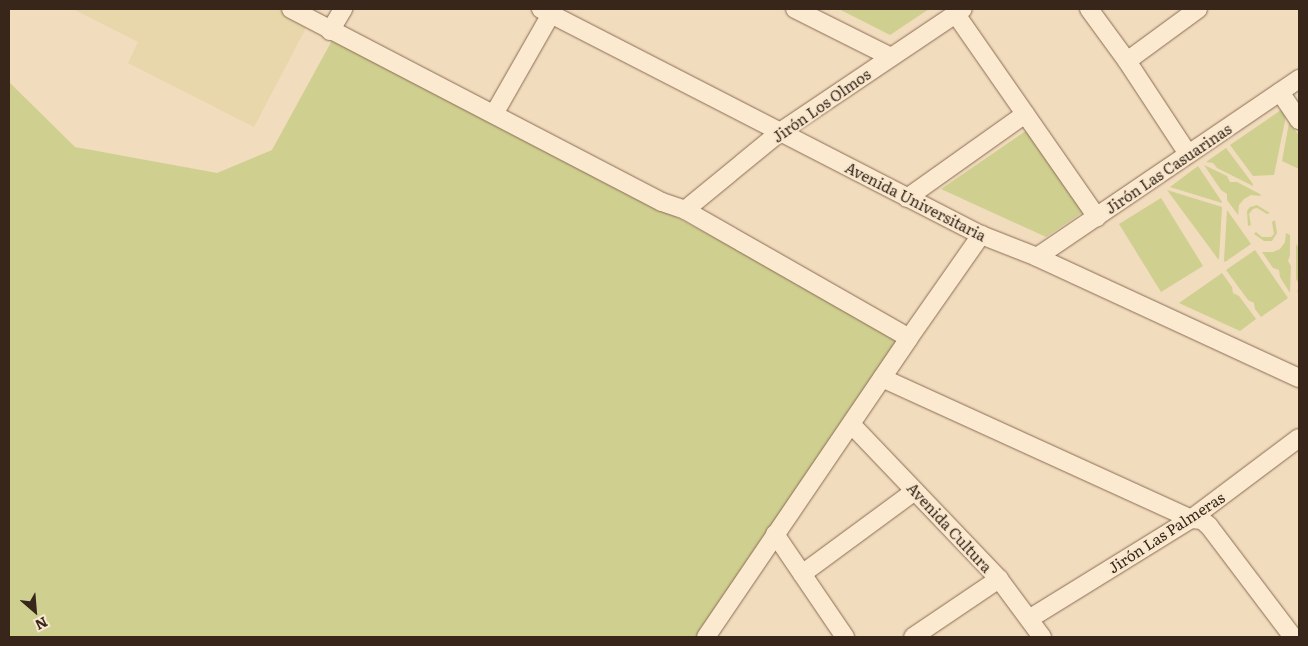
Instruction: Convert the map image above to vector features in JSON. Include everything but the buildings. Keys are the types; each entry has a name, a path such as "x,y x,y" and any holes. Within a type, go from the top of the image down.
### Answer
{"street":[{"path":"291,9 330,31 662,202 685,210 909,338"},
{"path":"330,31 343,9"},
{"path":"1089,9 1127,61 1188,154"},
{"path":"1127,61 1198,9"},
{"path":"494,114 549,11"},
{"name":"Avenida Universitaria","path":"549,11 981,235 1037,257 1299,378"},
{"path":"804,11 891,57"},
{"path":"959,11 1025,114 1097,217"},
{"name":"Jirón Los Olmos","path":"685,210 780,132 959,11"},
{"name":"Jirón Las Casuarinas","path":"1037,257 1299,79"},
{"path":"1280,92 1299,120"},
{"path":"907,198 1025,114"},
{"path":"706,637 981,235"},
{"path":"882,378 1191,519 1202,520 1209,526 1293,637"},
{"name":"Avenida Cultura","path":"851,424 998,579 1042,637"},
{"name":"Jirón Las Palmeras","path":"1029,620 1191,519 1299,438"},
{"path":"802,574 916,491"},
{"path":"775,534 845,637"},
{"path":"913,637 998,579"}],"shaded area":[{"path":"73,9 279,9 308,24 254,127 128,63 138,42"}],"green space":[{"path":"839,9 929,9 890,35"},
{"path":"335,35 895,334 898,347 698,637 9,637 9,82 75,147 217,173 272,150"},
{"path":"1281,110 1286,116 1274,175 1253,176 1230,145"},
{"path":"1289,123 1299,135 1299,169 1282,161"},
{"path":"1030,128 1086,210 1046,237 941,189"},
{"path":"1226,148 1253,186 1217,168 1213,163 1206,162"},
{"path":"1204,165 1227,176 1230,182 1237,182 1261,196 1251,195 1244,199 1239,205 1238,215 1227,200 1227,194 1221,190"},
{"path":"1198,166 1222,202 1222,203 1170,187"},
{"path":"1167,190 1222,207 1219,259 1218,259"},
{"path":"1161,198 1203,266 1161,292 1119,224"},
{"path":"1257,205 1270,213 1267,214 1257,208 1253,209 1249,214 1251,225 1248,226 1247,211 1250,207"},
{"path":"1227,210 1251,244 1225,262 1224,261"},
{"path":"1275,220 1277,233 1272,241 1264,241 1254,234 1256,232 1262,237 1271,237 1274,234 1272,222"},
{"path":"1286,233 1290,235 1290,255 1288,261 1291,266 1290,293 1280,277 1279,270 1273,268 1262,252 1273,252 1280,249 1285,242"},
{"path":"1296,244 1299,248 1299,284 1296,279"},
{"path":"1255,250 1288,298 1261,317 1255,309 1254,303 1248,300 1226,270"},
{"path":"1222,273 1232,287 1233,293 1239,296 1256,319 1240,331 1179,303"}]}
